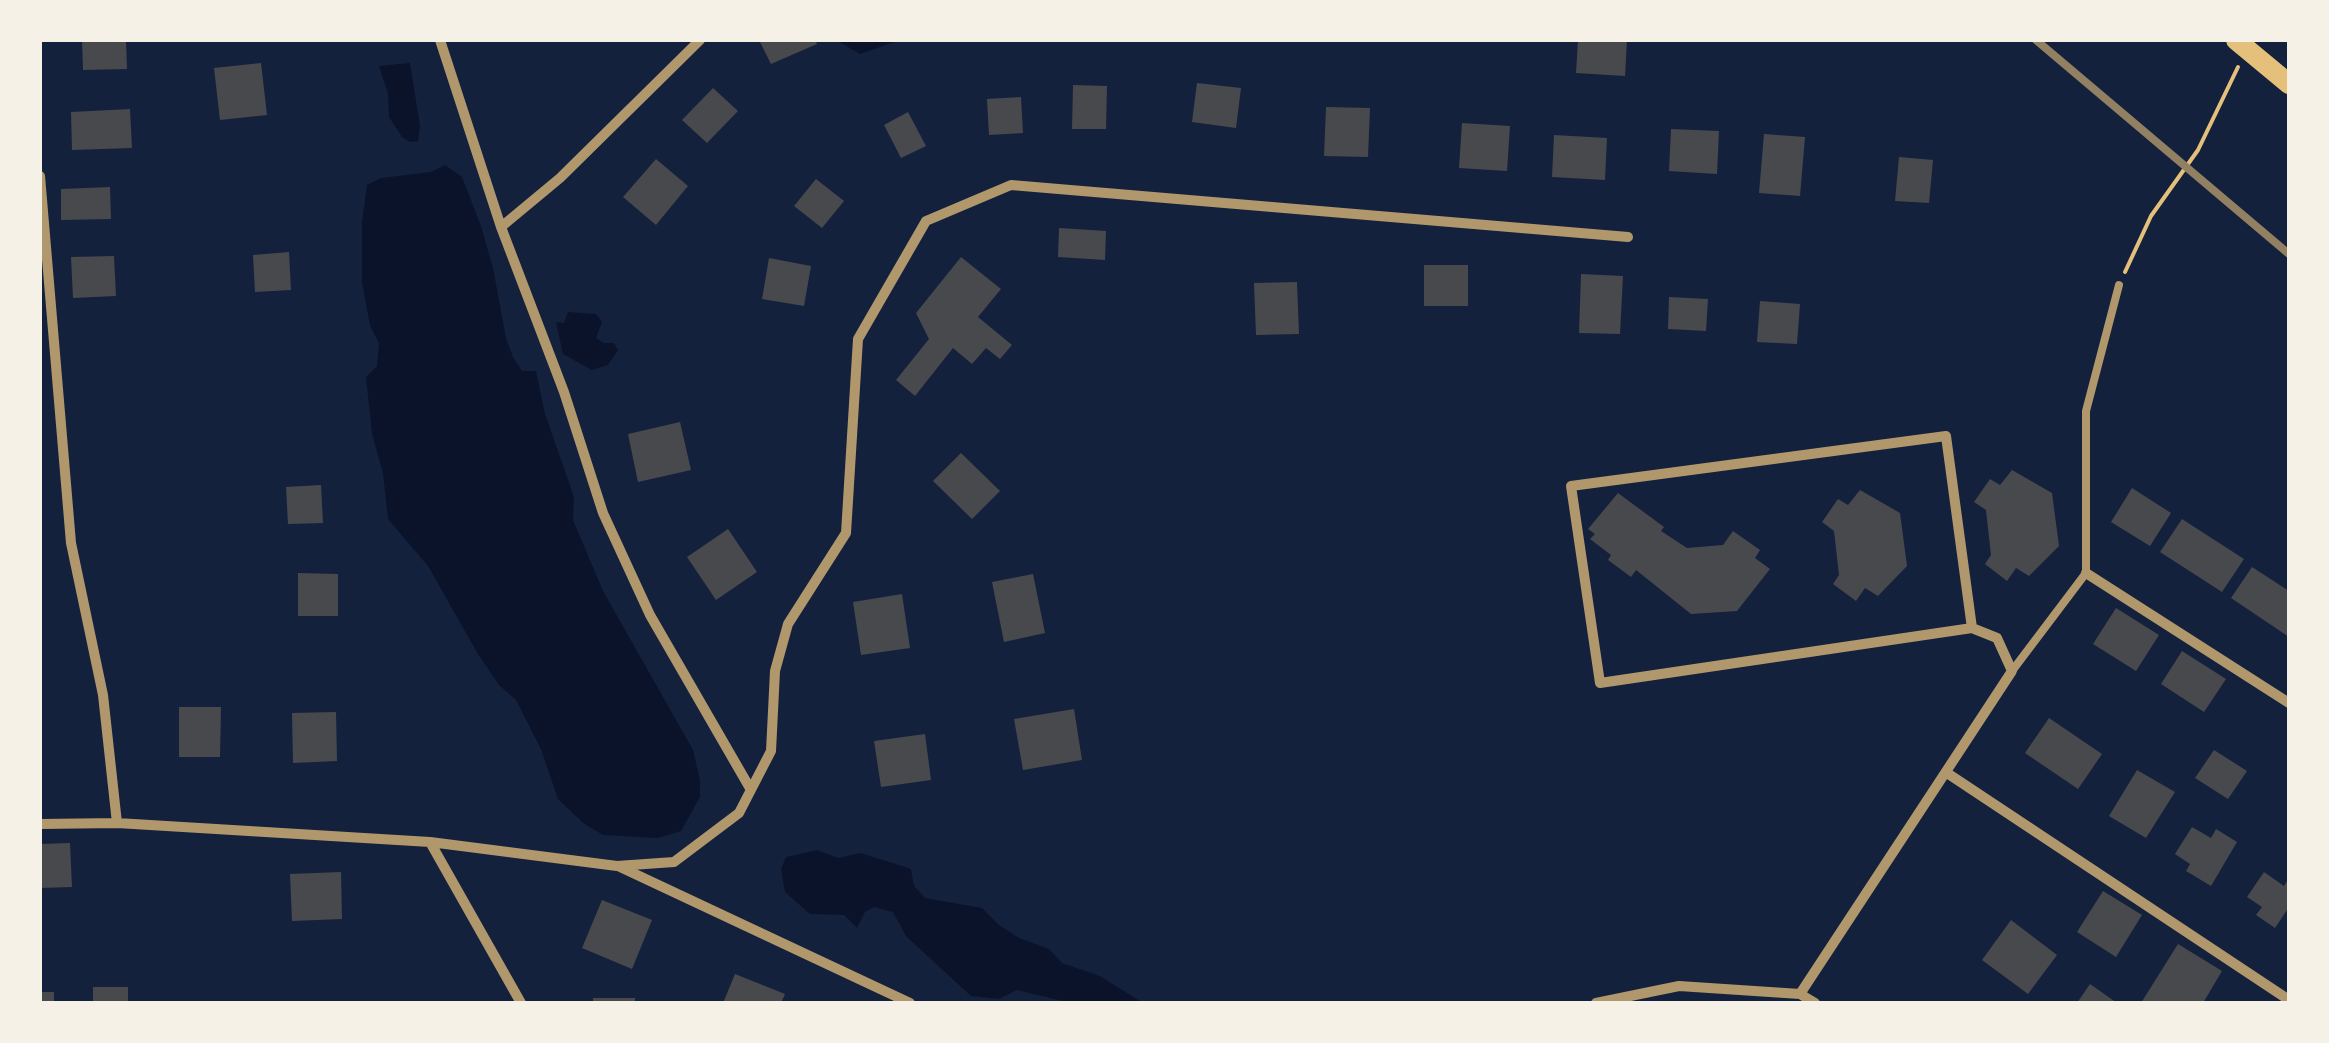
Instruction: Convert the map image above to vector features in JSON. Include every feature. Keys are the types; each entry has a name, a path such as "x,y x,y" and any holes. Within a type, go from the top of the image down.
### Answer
{"main road":[{"path":"2242,44 2289,84"}],"street":[{"path":"440,40 500,227 564,392 603,513 650,615 750,790"},
{"path":"500,227 560,178 700,40"},
{"path":"40,176 71,543 103,694 117,823"},
{"path":"40,824 117,823 430,842 618,866 674,862 739,812 771,751 775,671 788,624 846,533 858,339 926,221 1011,185 1628,237"},
{"path":"1800,994 2012,671 1997,638 1972,628 1600,683 1571,486 1946,436 1972,628"},
{"path":"2086,574 2289,703"},
{"path":"1947,774 2289,1000"},
{"path":"430,842 521,1003"},
{"path":"618,866 910,1003"},
{"path":"1596,1003 1679,986 1800,994 1815,1003"}],"lane":[{"path":"2012,671 2086,574 2086,411 2119,285"}],"path":[{"path":"2119,285 2151,216 2198,150 2242,44"}],"water":[{"path":"836,40 900,40 860,54"},
{"path":"410,63 420,126 418,141 410,142 389,117 388,93 379,66"},
{"path":"445,165 462,177 481,226 513,357 522,371 536,371 545,414 574,497 573,520 603,591 693,750 700,797 681,831 658,838 603,835 583,823 558,799 541,749 516,700 499,685 478,654 428,566 388,519 366,377 377,366 379,343 370,326 362,282 362,223 367,185 381,178 431,172"},
{"path":"568,312 596,314 602,322 596,338 614,343 618,350 608,365 592,370 563,354 556,322 564,323"},
{"path":"817,850 838,858 861,853 911,869 914,886 925,898 982,908 1019,938 1049,949 1062,963 1100,976 1143,1003 1071,1003 1017,990 999,999 971,996 906,936 893,912 874,907 865,912 857,928 844,915 810,914 785,892 781,869 786,857"}],"building":[{"path":"82,40 126,40 127,69 83,70"},
{"path":"759,40 815,40 817,44 771,64"},
{"path":"1578,40 1627,40 1625,76 1576,73"},
{"path":"261,63 267,115 220,120 214,68"},
{"path":"1197,83 1241,88 1236,128 1192,122"},
{"path":"1073,85 1107,86 1106,129 1072,129"},
{"path":"713,88 738,111 707,143 682,120"},
{"path":"1021,97 1023,133 989,135 987,99"},
{"path":"1326,107 1370,108 1368,157 1324,156"},
{"path":"130,109 132,148 72,150 71,112"},
{"path":"908,112 926,146 901,158 884,125"},
{"path":"1462,123 1510,126 1507,171 1459,168"},
{"path":"1671,129 1719,131 1717,174 1669,171"},
{"path":"1764,134 1805,137 1800,196 1759,193"},
{"path":"1554,135 1607,138 1605,180 1552,177"},
{"path":"1899,157 1933,160 1929,203 1895,201"},
{"path":"656,159 688,186 656,225 623,197"},
{"path":"816,179 844,201 822,228 794,206"},
{"path":"110,187 111,219 61,220 61,189"},
{"path":"1059,228 1106,231 1105,260 1058,257"},
{"path":"289,252 291,290 255,292 253,255"},
{"path":"114,256 116,296 73,298 71,257"},
{"path":"961,257 1001,289 978,317 1012,345 1000,359 986,348 972,364 953,348 915,396 896,380 929,339 916,313"},
{"path":"769,258 811,266 804,306 762,299"},
{"path":"1424,265 1468,265 1468,306 1424,306"},
{"path":"1581,274 1623,276 1620,334 1579,333"},
{"path":"1297,282 1299,334 1256,335 1254,283"},
{"path":"1669,297 1708,299 1706,331 1668,329"},
{"path":"1760,301 1800,304 1797,344 1757,342"},
{"path":"680,422 691,470 638,482 628,434"},
{"path":"961,453 1000,491 972,519 933,481"},
{"path":"2012,470 2052,493 2059,546 2029,576 2016,568 2007,581 1985,564 1991,555 1986,510 1974,502 1990,479 2000,485"},
{"path":"321,485 323,523 288,524 286,487"},
{"path":"2132,488 2171,513 2150,546 2111,522"},
{"path":"1860,490 1900,513 1907,566 1878,596 1865,588 1856,601 1833,584 1839,575 1834,531 1822,522 1838,499 1848,505"},
{"path":"1618,493 1687,548 1723,545 1733,531 1760,550 1755,558 1770,569 1737,611 1691,614 1636,570 1631,577 1608,560 1611,555 1590,539 1595,534 1588,529"},
{"path":"2182,519 2244,559 2222,592 2160,552"},
{"path":"728,529 757,572 716,600 687,557"},
{"path":"2252,567 2289,591 2289,637 2231,598"},
{"path":"298,573 338,574 338,616 298,616"},
{"path":"1033,574 1045,633 1004,642 992,582"},
{"path":"902,594 910,648 861,655 853,602"},
{"path":"2116,608 2159,635 2136,671 2093,644"},
{"path":"2182,651 2226,679 2204,712 2161,684"},
{"path":"179,707 221,707 220,757 179,757"},
{"path":"1074,709 1082,760 1023,770 1014,719"},
{"path":"336,712 337,761 293,763 292,713"},
{"path":"2049,718 2102,754 2078,789 2025,753"},
{"path":"925,734 931,780 881,787 874,741"},
{"path":"2214,750 2247,771 2228,799 2195,778"},
{"path":"2137,770 2175,792 2146,838 2109,816"},
{"path":"2192,827 2211,838 2216,829 2237,842 2211,886 2186,871 2190,864 2175,854"},
{"path":"70,843 72,887 40,888 40,844"},
{"path":"341,872 342,919 292,921 290,874"},
{"path":"2264,872 2284,886 2289,878 2289,907 2275,928 2256,915 2262,907 2247,897"},
{"path":"2103,891 2142,915 2116,957 2077,932"},
{"path":"602,900 652,920 632,969 582,948"},
{"path":"2011,920 2057,955 2028,994 1982,960"},
{"path":"2178,944 2222,971 2203,1003 2141,1003"},
{"path":"735,974 785,994 781,1003 723,1003"},
{"path":"2090,984 2117,1003 2077,1003"},
{"path":"93,987 128,987 128,1003 93,1003"},
{"path":"40,992 54,992 54,1003 40,1003"},
{"path":"593,998 635,998 635,1003 593,1003"}],"railway":[{"path":"2036,40 2289,254"}]}
